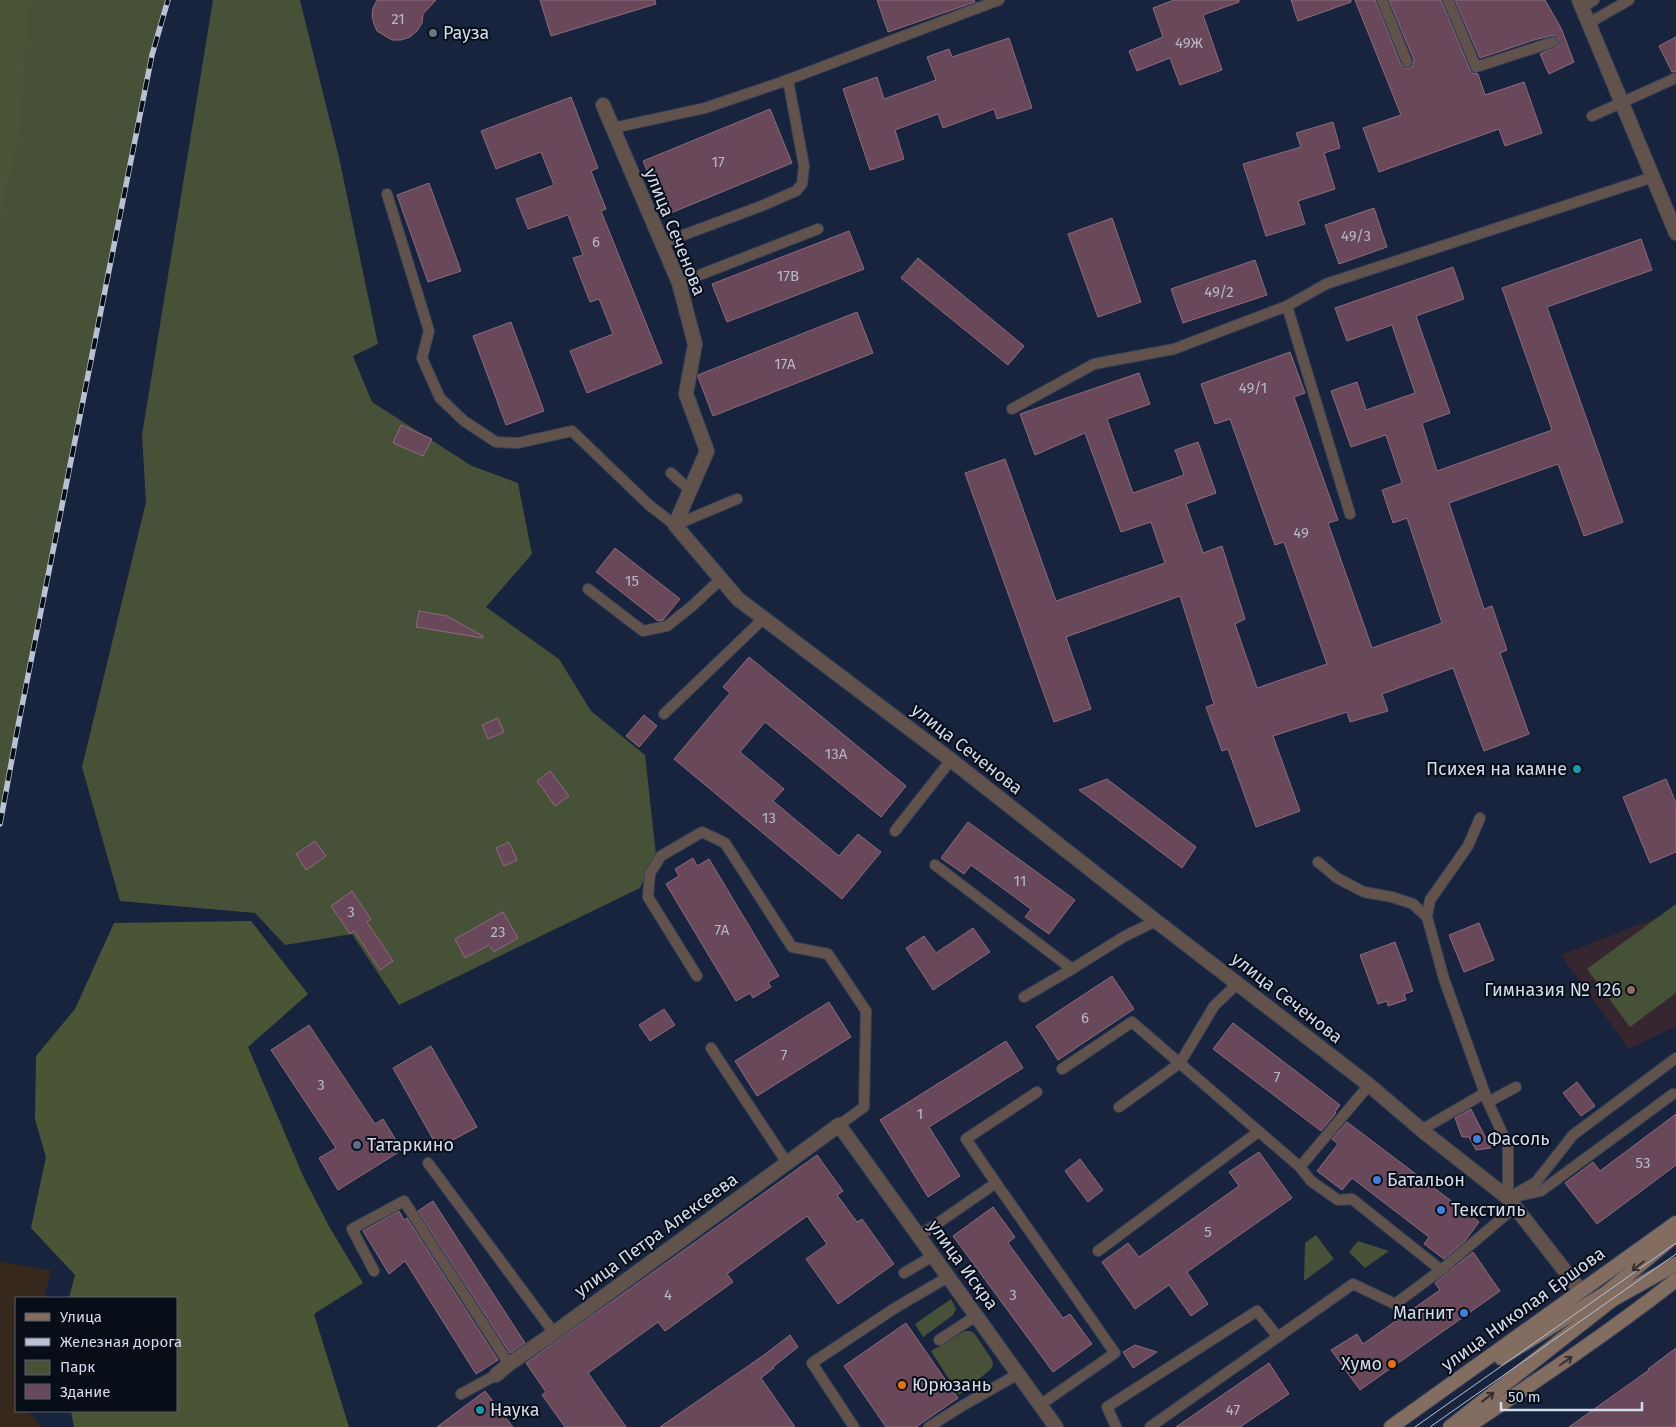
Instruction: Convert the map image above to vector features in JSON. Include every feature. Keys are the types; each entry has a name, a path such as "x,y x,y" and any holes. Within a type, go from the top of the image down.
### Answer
{"main road":[{"name":"улица Николая Ершова","path":"1396,1424 1676,1222"},
{"path":"1396,1424 1606,1292 1676,1235"},
{"path":"1450,1427 1612,1300 1676,1264"},
{"path":"1467,1427 1541,1379 1626,1319 1676,1280"}],"street":[{"path":"1585,2 1589,23 1676,233"},
{"name":"улица Сеченова","path":"603,105 678,283 695,344 686,394 707,451 674,525 738,598 951,760 1156,921 1369,1084 1424,1132 1511,1202 1580,1290"},
{"name":"улица Петра Алексеева","path":"496,1375 508,1364 554,1333 839,1125"},
{"name":"улица Искра","path":"839,1125 1056,1427"}],"lane":[{"path":"612,128 705,108 788,80 999,0"},
{"path":"1382,0 1408,62"},
{"path":"1448,0 1476,67 1553,42"},
{"path":"1589,23 1629,0"},
{"path":"1592,116 1676,78"},
{"path":"662,244 796,191 802,184 804,166 788,80"},
{"path":"1012,409 1094,364 1174,349 1287,306 1326,284 1653,177"},
{"path":"387,194 429,331 422,358 440,398 464,422 496,442 518,443 572,431 649,505 674,525 737,499"},
{"path":"678,283 818,229"},
{"path":"1287,306 1350,514"},
{"path":"671,473 690,490"},
{"path":"588,590 643,631 667,626 691,608 721,578"},
{"path":"664,714 764,618"},
{"path":"895,831 951,760"},
{"path":"1480,818 1468,846 1430,900 1427,916 1444,979 1486,1097 1508,1146 1511,1202"},
{"path":"697,976 648,898 650,873 661,856 702,832 725,843 792,947 828,954 866,1011 864,1107 839,1125"},
{"path":"1318,862 1336,878 1364,892 1392,896 1413,904 1427,916"},
{"path":"935,865 1072,969"},
{"path":"1024,997 1125,936 1156,921"},
{"path":"1119,1106 1180,1063 1214,1006 1238,983"},
{"path":"1062,1069 1132,1022 1300,1167 1311,1181 1338,1200 1352,1199 1441,1270"},
{"path":"711,1048 787,1163"},
{"path":"1150,1427 1353,1284 1395,1304 1441,1270 1511,1202 1536,1182 1573,1135 1676,1058"},
{"path":"1300,1167 1369,1084"},
{"path":"1424,1132 1428,1126 1486,1097 1516,1087"},
{"path":"1037,1092 966,1139 1115,1353 1040,1405"},
{"path":"1511,1202 1541,1190 1673,1094"},
{"path":"1098,1251 1258,1132"},
{"path":"428,1163 554,1333"},
{"path":"919,1236 996,1182"},
{"path":"374,1271 352,1230 404,1201 508,1364"},
{"path":"904,1273 933,1256"},
{"path":"854,1427 812,1363 895,1308 948,1277"},
{"path":"1116,1427 1108,1407 1257,1311 1278,1337"},
{"path":"939,1340 976,1316"},
{"path":"929,1427 1018,1374"},
{"path":"461,1394 496,1375"}],"shaded area":[{"name":"Гимназия № 126","path":"1676,910 1676,1026 1629,1049 1561,955"},
{"path":"0,1262 51,1270 44,1297 15,1297 15,1412 28,1412 42,1427 0,1427"}],"green space":[{"path":"0,0 168,0 152,55 0,824"},
{"path":"0,0 24,0 26,12 21,121 0,213"},
{"path":"213,0 300,0 340,162 378,344 353,356 372,402 472,466 518,483 532,554 486,607 559,659 591,711 645,755 656,855 640,888 399,1005 352,934 285,945 255,913 120,901 82,767 146,502 142,435"},
{"name":"Гимназия № 126","path":"1676,904 1676,993 1630,1027 1587,969"},
{"path":"251,921 308,994 248,1047 304,1178 330,1228 363,1283 314,1314 349,1427 74,1427 71,1412 178,1412 178,1297 69,1297 75,1275 31,1228 46,1157 35,1119 36,1056 75,1009 114,923"},
{"path":"1316,1235 1334,1259 1304,1281 1305,1243"},
{"path":"1358,1241 1389,1251 1365,1268 1349,1252"},
{"path":"951,1299 956,1309 953,1315 923,1337 915,1324"},
{"path":"965,1331 971,1331 975,1334 992,1360 993,1365 990,1370 959,1395 931,1351"}],"building":[{"path":"377,0 436,0 423,14 422,23 417,31 410,37 392,40 377,31 374,24 373,8"},
{"path":"540,0 655,0 656,4 551,36"},
{"path":"877,0 974,0 975,2 888,32"},
{"path":"1174,0 1239,0 1239,2 1203,15 1222,70 1180,85 1170,58 1137,71 1129,51 1163,37 1153,8"},
{"path":"1291,0 1351,0 1351,2 1298,21"},
{"path":"1355,0 1375,0 1401,65 1407,69 1413,66 1414,60 1389,0 1441,0 1470,70 1472,73 1478,74 1485,95 1524,82 1542,133 1505,146 1499,129 1379,172 1363,128 1401,115"},
{"path":"1455,0 1545,0 1561,28 1574,62 1549,74 1540,54 1558,46 1559,39 1554,35 1480,58"},
{"path":"1676,37 1676,71 1672,72 1659,46"},
{"path":"1009,38 1032,108 997,119 994,109 943,128 938,114 895,130 904,159 870,170 843,89 877,77 884,99 936,80 927,57 949,49 952,57"},
{"path":"571,97 598,168 591,171 606,209 601,211 662,363 587,393 570,351 613,334 599,299 590,302 573,258 583,255 568,215 528,229 516,199 554,185 541,152 496,169 481,131"},
{"path":"770,109 792,163 666,215 643,161"},
{"path":"1333,122 1340,148 1324,153 1335,189 1298,201 1305,224 1266,236 1243,164 1301,147 1296,133"},
{"path":"429,183 461,271 428,282 397,195"},
{"path":"1374,208 1387,247 1339,264 1325,225"},
{"path":"1112,218 1141,302 1098,317 1068,234"},
{"path":"849,231 864,269 727,322 712,284"},
{"path":"1641,239 1652,270 1547,307 1623,522 1584,536 1558,464 1449,503 1484,609 1492,606 1507,650 1500,653 1529,734 1484,751 1453,668 1382,694 1388,711 1350,722 1347,712 1273,736 1300,811 1256,827 1228,749 1222,751 1206,707 1214,704 1180,596 1066,637 1091,709 1054,722 965,473 1005,459 1056,601 1165,563 1151,522 1121,532 1085,433 1035,455 1020,414 1139,373 1150,404 1107,419 1133,493 1184,475 1175,450 1198,442 1216,493 1186,504 1203,553 1222,546 1245,619 1235,624 1257,688 1327,664 1284,542 1275,545 1230,419 1215,424 1201,384 1290,352 1305,393 1294,397 1338,520 1328,523 1372,648 1442,623 1407,518 1393,523 1382,490 1402,483 1386,435 1351,447 1331,391 1357,382 1366,410 1415,393 1392,325 1347,341 1335,308 1453,267 1464,299 1416,316 1450,413 1422,423 1437,471 1552,430 1502,288"},
{"path":"918,258 1024,346 1008,365 901,278"},
{"path":"1255,260 1267,295 1183,323 1171,289"},
{"path":"857,312 873,353 713,416 698,375"},
{"path":"511,322 544,411 506,425 473,336"},
{"path":"401,425 432,439 423,456 393,443"},
{"path":"615,548 680,599 663,620 658,621 596,572"},
{"path":"419,611 447,616 483,636 483,638 416,627"},
{"path":"749,657 906,786 881,817 765,722 740,752 784,789 773,801 839,856 858,834 881,852 842,899 674,759 730,693 723,687"},
{"path":"644,715 657,726 639,747 626,736"},
{"path":"498,718 504,732 488,739 482,725"},
{"path":"550,771 569,796 555,806 537,781"},
{"path":"1107,779 1196,847 1182,868 1079,790"},
{"path":"1666,779 1676,803 1676,852 1650,863 1623,797"},
{"path":"968,822 1075,900 1049,934 1025,917 1031,909 971,865 964,874 941,858"},
{"path":"315,841 326,856 306,870 296,854"},
{"path":"509,842 517,860 504,866 496,848"},
{"path":"693,858 697,866 709,859 779,976 768,982 771,987 753,998 750,993 736,1001 666,884 679,876 675,869"},
{"path":"352,891 371,919 367,922 393,961 380,970 354,931 350,934 331,906"},
{"path":"503,912 518,938 494,952 489,945 465,958 455,939"},
{"path":"1479,923 1494,960 1464,972 1449,935"},
{"path":"973,928 990,952 933,990 906,948 924,936 936,953"},
{"path":"1395,942 1413,991 1404,994 1406,1000 1388,1006 1387,1001 1378,1004 1360,955"},
{"path":"1112,976 1134,1009 1058,1060 1036,1026"},
{"path":"829,1002 851,1037 757,1096 735,1061"},
{"path":"664,1009 675,1025 650,1041 639,1025"},
{"path":"1233,1023 1340,1105 1321,1131 1213,1049"},
{"path":"309,1025 375,1124 383,1119 402,1150 338,1190 319,1158 336,1148 271,1050"},
{"path":"1006,1041 1023,1068 929,1127 960,1176 928,1197 880,1120"},
{"path":"431,1046 477,1127 438,1148 393,1068"},
{"path":"1577,1082 1595,1106 1581,1116 1563,1093"},
{"path":"1471,1109 1491,1148 1476,1150 1469,1137 1462,1137 1455,1118"},
{"path":"1676,1114 1676,1165 1597,1224 1565,1183 1593,1162 1600,1171"},
{"path":"1347,1122 1479,1222 1465,1241 1444,1259 1424,1244 1429,1237 1352,1178 1342,1190 1317,1171 1338,1144 1332,1139"},
{"path":"1259,1152 1292,1198 1187,1272 1208,1304 1191,1316 1169,1285 1135,1309 1102,1262 1128,1243 1139,1257 1239,1186 1229,1172"},
{"path":"817,1155 843,1191 837,1195 857,1222 862,1219 894,1264 838,1304 806,1259 827,1244 807,1216 727,1274 733,1282 665,1331 658,1322 588,1373 626,1427 565,1427 542,1395 546,1392 526,1363"},
{"path":"1080,1159 1103,1190 1088,1202 1065,1171"},
{"path":"433,1201 525,1343 510,1353 418,1211"},
{"path":"993,1207 1015,1237 1008,1243 1063,1318 1070,1314 1092,1344 1053,1372 953,1236"},
{"path":"399,1211 404,1220 407,1218 498,1360 476,1374 405,1261 389,1274 363,1231"},
{"path":"1473,1252 1500,1291 1360,1390 1331,1350 1357,1334 1363,1344 1440,1290 1435,1283"},
{"path":"906,1323 958,1398 916,1427 886,1427 844,1366"},
{"path":"790,1335 798,1347 761,1378 795,1427 660,1427 764,1355"},
{"path":"1135,1345 1157,1352 1133,1368 1123,1352"},
{"path":"1676,1348 1676,1427 1569,1427 1649,1370"},
{"path":"1269,1363 1289,1394 1240,1427 1176,1427"},
{"name":"Наука","path":"485,1391 513,1427 437,1427"}],"tram line":[{"path":"1415,1427 1676,1243"},
{"path":"1430,1427 1676,1254"}],"railway":[{"path":"0,824 152,55 168,0"}],"place":[{"name":"Рауза","path":"433,33"},
{"name":"Психея на камне","path":"1577,769"},
{"name":"Гимназия № 126","path":"1631,990"},
{"name":"Фасоль","path":"1477,1139"},
{"name":"Татаркино","path":"357,1145"},
{"name":"Батальон","path":"1377,1180"},
{"name":"Текстиль","path":"1441,1210"},
{"name":"Магнит","path":"1464,1313"},
{"name":"Хумо","path":"1392,1364"},
{"name":"Юрюзань","path":"902,1385"},
{"name":"Наука","path":"480,1410"}]}
